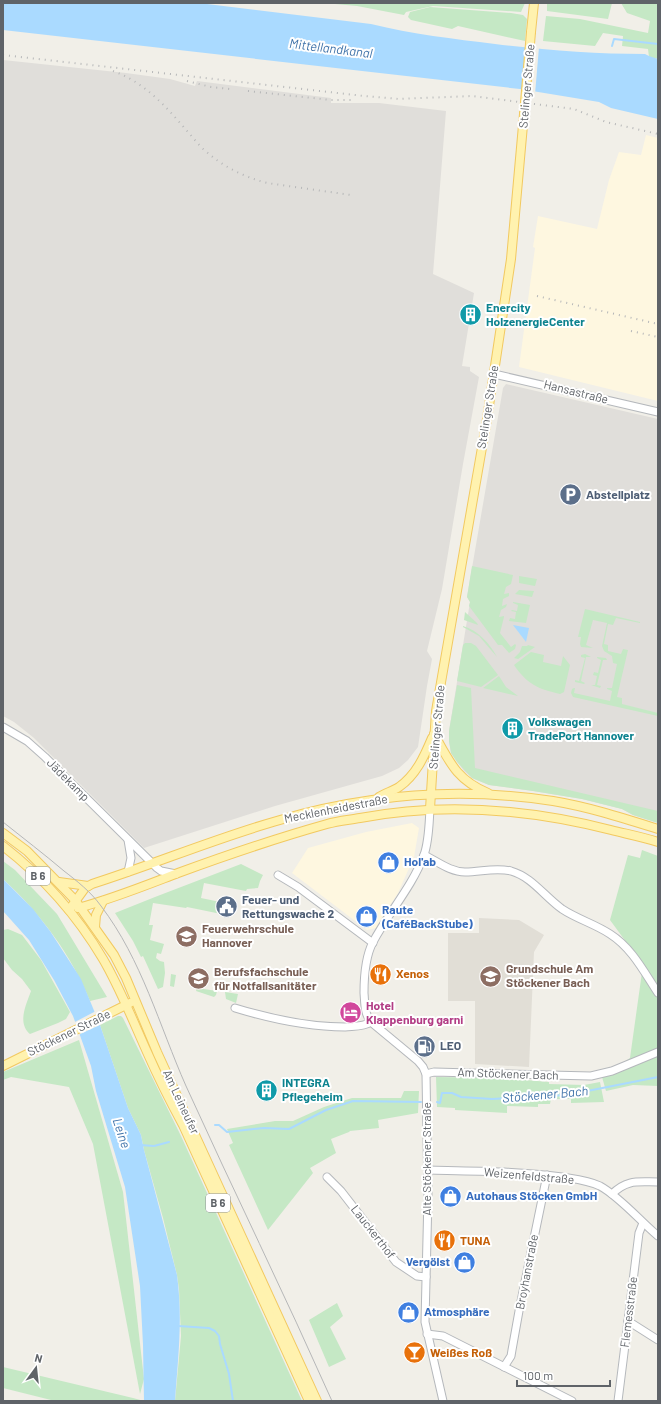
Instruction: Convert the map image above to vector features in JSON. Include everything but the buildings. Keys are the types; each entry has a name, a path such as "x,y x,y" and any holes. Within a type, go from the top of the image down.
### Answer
{"main road":[{"name":"Stelinger Straße","path":"430,809 434,734 438,696 494,374 511,259 534,3"},
{"path":"434,734 454,769 474,787 492,795"},
{"path":"374,799 398,787 410,777 422,760 434,734"},
{"name":"Mecklenheidestraße","path":"69,910 75,900 88,886 280,820 325,808 374,799 431,794 492,795 553,801 589,809 658,829"},
{"name":"Mecklenheidestraße","path":"69,910 103,901 236,852 329,824 379,814 430,809 485,809 552,816 658,842"},
{"name":"Am Leineufer","path":"3,833 27,851 59,882 81,907 114,955 317,1401"},
{"name":"Am Leineufer","path":"3,846 37,874 69,910 103,959 126,1005 162,1085 186,1132 309,1401"},
{"path":"59,882 88,886"},
{"path":"95,927 96,915 103,901"},
{"name":"Stöckener Straße","path":"3,1066 136,1001"}],"street":[{"name":"Hansastraße","path":"494,374 658,412"},
{"name":"Jädekamp","path":"3,727 27,741 45,757 156,868 176,874"},
{"path":"426,1074 418,1061 371,1022 365,1010 364,985 367,959 373,943 405,892 424,855 428,835 430,809"},
{"path":"128,840 131,858 128,872"},
{"path":"424,855 446,867 464,872 502,869 521,875 529,880 561,908 616,938 634,956 658,992"},
{"path":"278,875 298,887 373,943"},
{"path":"235,1008 274,1019 316,1026 361,1026 371,1022"},
{"name":"Am Stöckener Bach","path":"426,1074 434,1072 591,1076 612,1071 658,1052"},
{"name":"Alte Stöckener Straße","path":"426,1074 428,1170 425,1322 443,1401"},
{"name":"Weizenfeldstraße","path":"428,1170 513,1172 587,1181 600,1186 612,1194 658,1236"},
{"name":"Broyhanstraße","path":"504,1367 511,1356 547,1175"},
{"name":"Lauckerthof","path":"327,1177 341,1191 396,1262 416,1276 426,1277"},
{"path":"612,1194 620,1186 630,1182 658,1182"},
{"name":"Flemesstraße","path":"618,1401 639,1233 643,1223"},
{"path":"628,1321 658,1340"},
{"path":"427,1334 443,1336 566,1400"}],"shaded area":[{"path":"3,60 126,73 170,79 195,86 197,81 331,98 331,103 379,103 446,111 433,274 474,293 462,366 470,367 470,371 479,377 442,589 427,651 432,659 418,747 408,760 399,768 382,776 275,806 144,848 34,738 14,722 3,716"},
{"path":"646,135 658,138 658,401 519,367 538,216 597,229 609,180 619,152 641,155"},
{"path":"506,384 658,419 658,823 633,815 622,809 582,799 489,785 472,778 464,771 451,753 449,731 470,602 467,597 503,388"},
{"path":"412,823 419,828 414,857 398,893 376,928 367,930 292,873 308,848 366,832"},
{"name":"Grundschule Am Stöckener Bach","path":"479,918 519,920 544,935 534,952 529,1067 475,1064 475,1001 448,1001 448,933 479,933"}],"green space":[{"path":"324,3 525,3 521,12 433,6 406,12 404,15 357,6"},
{"path":"547,3 612,3 608,19 547,11"},
{"path":"621,3 658,3 658,59 649,57 648,49 622,46 623,36 603,33 595,46 543,41 546,16 580,19 648,33 650,21 627,13"},
{"path":"430,7 523,15 527,19 525,41 458,26 452,29 411,20 408,17 410,12"},
{"path":"472,566 513,575 511,584 506,587 504,594 509,593 509,596 503,599 502,606 507,604 506,607 501,610 499,617 504,616 500,633 511,647 515,644 516,645 515,649 509,653 502,645 498,645 469,606 470,602 467,597"},
{"path":"519,576 537,579 535,586 519,583"},
{"path":"519,590 534,591 532,597 515,594"},
{"path":"513,602 530,605 526,623 509,621 510,618 515,619 516,612 511,611 517,611 518,605"},
{"path":"585,609 640,622 616,618 613,625 608,624 604,644 608,645 608,651 621,654 623,649 628,650 617,697 622,698 622,704 658,713 658,716 573,697 571,693 572,689 575,688 574,693 610,701 612,691 607,688 612,688 617,664 613,663 612,656 604,651 602,646 607,623 593,620 586,645 593,648 581,647 581,637 578,637"},
{"path":"465,612 477,623 478,625 464,620"},
{"path":"463,626 479,634 491,647 497,657 479,636"},
{"path":"465,643 471,643 476,646 498,675 481,687 457,681 463,645"},
{"path":"528,645 535,647 518,659 514,658 520,652 522,646"},
{"path":"531,652 544,655 543,662 561,666 563,656 570,665 564,692 560,694 539,688 528,681 514,665"},
{"path":"585,654 591,657 586,657 581,681 585,683 584,684 575,682 575,680 579,681 585,658 581,657 581,655"},
{"path":"597,657 606,658 607,660 603,660 597,685 601,686 600,688 591,685 595,685 597,676 593,675 594,672 598,673 601,660"},
{"path":"499,676 506,687 518,696 483,688"},
{"path":"457,685 471,688 475,768 658,811 658,823 633,815 622,809 582,799 489,785 472,778 451,753 449,741 449,731"},
{"path":"642,850 658,856 658,1086 633,1085 606,1091 602,1077 630,1058 643,965 610,920 628,855 640,858"},
{"path":"3,861 15,870 57,914 107,997 90,1001 74,967 53,935 30,906 3,879"},
{"path":"241,864 263,875 258,888 247,889 246,891 204,883 201,898 230,904 226,915 187,907 153,903 149,925 153,925 150,940 164,944 161,954 157,953 156,958 164,962 165,973 163,987 158,989 143,956 141,957 133,941 115,913"},
{"path":"8,929 22,935 41,960 70,1012 66,1019 30,1034 26,1030 23,1019 31,991 3,958 3,930"},
{"path":"171,974 176,975 174,987 170,986"},
{"path":"197,988 217,991 216,995 214,997 196,991"},
{"path":"225,992 238,994 236,1003 226,999"},
{"path":"118,1016 123,1018 181,1136 302,1401 175,1401 181,1336 177,1275 141,1135 128,1108 100,1025"},
{"path":"79,1040 123,1192 144,1379 140,1394 93,1144 69,1087 11,1077 3,1080 3,1072"},
{"path":"436,1077 502,1078 549,1082 549,1084 584,1085 600,1082 604,1102 571,1103 571,1099 551,1099 550,1104 538,1104 538,1107 507,1106 507,1113 455,1110 455,1108 437,1107"},
{"path":"404,1091 419,1091 418,1113 378,1120 379,1128 350,1131 331,1139 336,1153 310,1168 313,1173 268,1230 229,1145 233,1143 227,1129 275,1121 293,1121 324,1107 352,1098 401,1098"},
{"path":"337,1303 343,1316 330,1327 346,1359 329,1367 309,1320"},
{"path":"3,1367 144,1401 55,1401 3,1388"}],"water":[{"name":"Mittellandkanal","path":"3,3 199,3 371,24 433,36 514,46 551,50 645,54 658,59 658,119 611,108 599,102 520,89 3,30"},
{"path":"513,625 529,628 526,642"},
{"name":"Leine","path":"3,879 33,909 50,931 81,979 100,1025 128,1108 141,1135 177,1275 180,1323 175,1401 144,1401 140,1286 125,1187 96,1091 91,1066 73,1016 54,980 29,940 3,911"}],"pier":[{"path":"526,46 539,47 535,94 522,91"},
{"path":"96,1011 102,1024 78,1035 73,1023"}],"waterway":[{"path":"612,46 614,39 658,44"},
{"name":"Stöckener Bach","path":"437,1102 440,1103 442,1093 452,1093 461,1097 492,1099 567,1095 658,1077"},
{"name":"Stöckener Bach","path":"215,1125 219,1125 227,1132 264,1128 289,1129 326,1110 353,1101 421,1102"},
{"name":"Stöckener Bach","path":"140,1145 154,1146 169,1142"},
{"path":"178,1326 209,1328 215,1331 219,1336 229,1374 233,1401"}],"tram line":[{"path":"3,822 88,891 101,906 128,948 149,993 186,1086 332,1401"}],"railway":[{"path":"3,55 364,96 399,99 472,96 574,109 606,122 658,134"},
{"path":"113,71 140,85 162,103 201,147 231,169 248,177 267,183 351,195"},
{"path":"187,81 211,87 230,89"},
{"path":"248,91 331,100 355,100"},
{"path":"537,296 658,324"},
{"path":"631,331 658,337"}],"place":[{"name":"Enercity HolzenergieCenter","path":"471,315"},
{"name":"Abstellplatz","path":"571,495"},
{"name":"Volkswagen TradePort Hannover","path":"512,729"},
{"name":"Hol'ab","path":"389,862"},
{"name":"Feuer- und Rettungswache 2","path":"227,907"},
{"name":"Raute (CaféBackStube)","path":"367,917"},
{"name":"Feuerwehrschule Hannover","path":"186,936"},
{"name":"Xenos","path":"380,974"},
{"name":"Grundschule Am Stöckener Bach","path":"491,976"},
{"name":"Berufsfachschule für Notfallsanitäter","path":"198,979"},
{"name":"Hotel Klappenburg garni","path":"350,1013"},
{"name":"LEO","path":"425,1046"},
{"name":"INTEGRA Pflegeheim","path":"267,1090"},
{"name":"Autohaus Stöcken GmbH","path":"451,1196"},
{"name":"TUNA","path":"444,1241"},
{"name":"Vergölst","path":"465,1262"},
{"name":"Atmosphäre","path":"408,1312"},
{"name":"Weißes Roß","path":"415,1353"}]}
